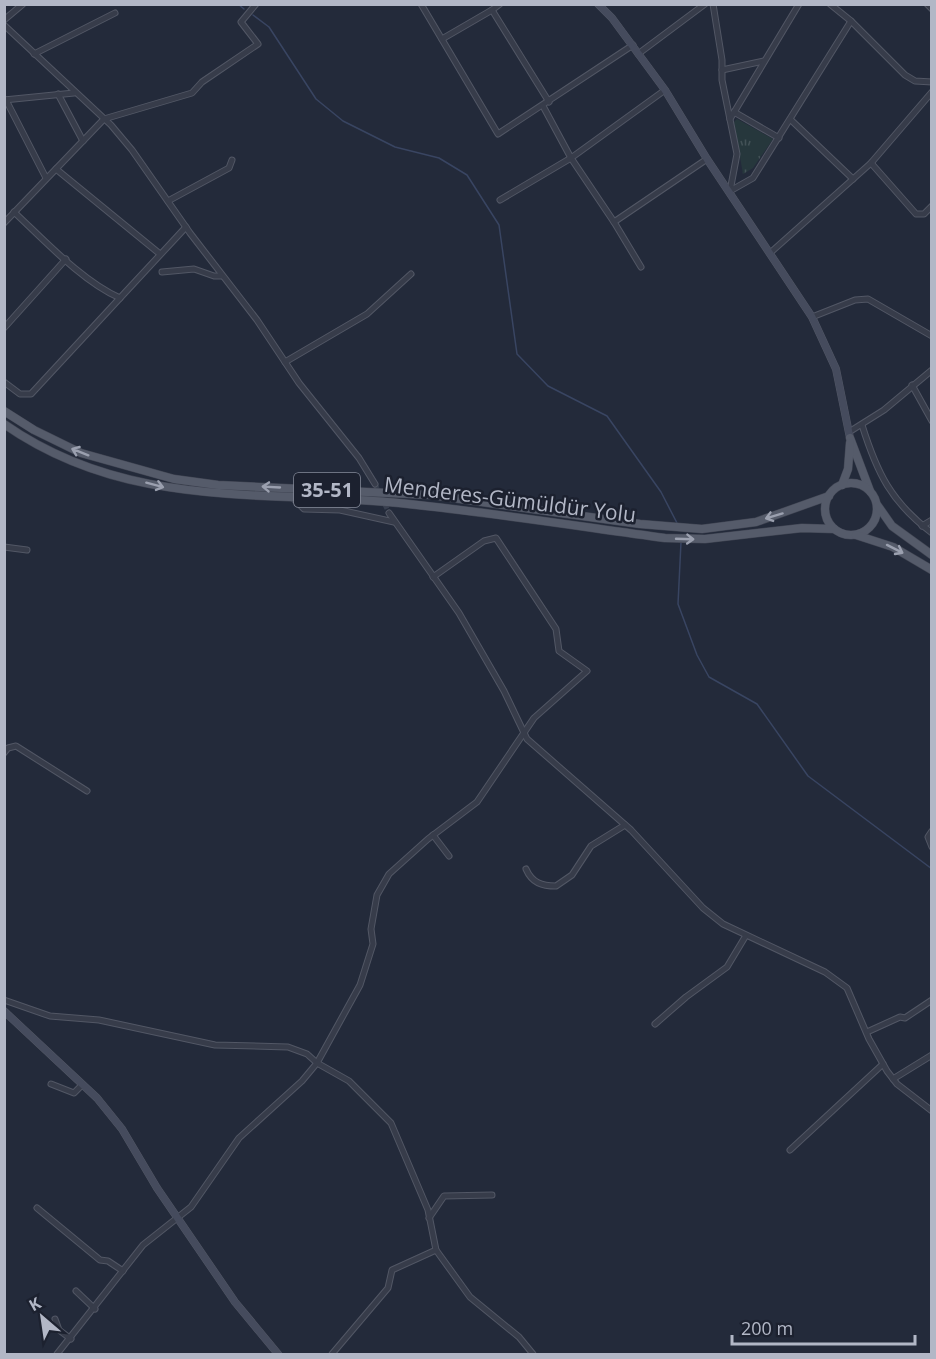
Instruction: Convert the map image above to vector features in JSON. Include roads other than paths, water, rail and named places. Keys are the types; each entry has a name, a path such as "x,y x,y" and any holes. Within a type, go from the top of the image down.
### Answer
{"main road":[{"path":"598,4 612,18 665,90 707,159 812,317 836,369 850,435 876,503 892,526 932,555"},
{"path":"605,4 612,18"},
{"name":"Menderes-Gümüldür Yolu","path":"4,411 34,430 81,453 174,479 218,485 432,495 663,526 702,529 756,522 829,496"},
{"name":"Menderes-Gümüldür Yolu","path":"4,424 51,451 109,473 166,489 219,495 399,503 665,538 705,540 802,528 834,529"},
{"path":"850,435 848,469 842,485 854,484 870,492"},
{"name":"35-51","path":"829,496 842,485"},
{"path":"829,496 826,513 834,529"},
{"path":"855,535 870,527 877,512 876,503"},
{"name":"35-51","path":"834,529 893,547 932,570"},
{"path":"4,1011 82,1085 122,1129 177,1218 235,1302 278,1354"}],"street":[{"path":"4,20 23,4"},
{"path":"5,222 105,120 192,93 202,82 258,44 241,22 256,4"},
{"path":"421,4 498,134 633,45"},
{"path":"442,39 500,4"},
{"path":"638,54 705,4"},
{"path":"712,4 736,154 730,191"},
{"path":"729,119 799,4"},
{"path":"830,4 851,21 905,75 915,81 932,82"},
{"path":"927,4 932,9"},
{"path":"492,10 549,102"},
{"path":"34,54 116,13"},
{"path":"730,191 753,178 851,21"},
{"path":"4,25 105,120 132,150 221,276 257,320 285,362 375,484"},
{"path":"722,70 765,60"},
{"path":"500,200 571,158 665,90"},
{"path":"770,252 872,163 932,92"},
{"path":"46,178 5,100 74,93"},
{"path":"58,94 83,141"},
{"path":"543,106 571,158 641,267"},
{"path":"734,112 779,138"},
{"path":"791,120 853,179"},
{"path":"614,222 707,159"},
{"path":"168,201 230,168 232,160"},
{"path":"872,163 916,214 924,214 932,206"},
{"path":"56,169 160,255"},
{"path":"14,212 66,259 101,287 120,298"},
{"path":"4,382 20,394 31,394 186,227"},
{"path":"4,328 66,259"},
{"path":"162,272 172,269 194,269 221,276"},
{"path":"285,362 367,314 411,274"},
{"path":"812,317 855,300 868,299 932,336"},
{"path":"850,435 932,370"},
{"path":"912,385 932,421"},
{"path":"862,425 883,482 895,500 932,533"},
{"path":"294,499 304,509 340,510 395,522"},
{"path":"388,513 459,613 490,666 527,739 625,825 703,908 745,937 825,972 838,981 851,995 867,1032 893,1078 932,1111"},
{"path":"922,526 932,520"},
{"path":"57,1354 95,1309 143,1245 191,1207 238,1138 302,1081 317,1063 360,985 373,944 371,929 377,895 389,874 433,835 477,802 534,718 587,671 559,651 556,628 496,538 484,541 433,577"},
{"path":"4,547 27,550"},
{"path":"4,753 8,748 16,746 87,791"},
{"path":"526,869 529,876 537,883 556,886 572,874 591,846 625,825"},
{"path":"932,831 928,837 932,847"},
{"path":"433,835 449,856"},
{"path":"655,1024 686,997 727,968 745,937"},
{"path":"4,1000 50,1016 99,1020 215,1045 288,1047 306,1054 349,1081 391,1123 429,1218 436,1250 470,1297 519,1337 533,1354"},
{"path":"867,1032 900,1017 905,1018 932,1000"},
{"path":"893,1078 932,1055"},
{"path":"790,1150 884,1064"},
{"path":"51,1084 74,1092 82,1085"},
{"path":"429,1218 444,1196 492,1195"},
{"path":"37,1208 100,1260 123,1271"},
{"path":"332,1354 388,1288 392,1270 436,1250"},
{"path":"76,1291 95,1309"},
{"path":"55,1319 59,1330 71,1339"}],"waterway":[{"path":"238,4 244,9"},
{"path":"253,15 269,27 316,99 343,121 395,147 439,158 467,175 499,225 517,354 548,386 607,416 661,492 677,523"},
{"path":"681,542 678,604 697,655 709,677 757,704 808,776 932,869"}],"tunnel":[{"path":"375,484 389,513"}]}
